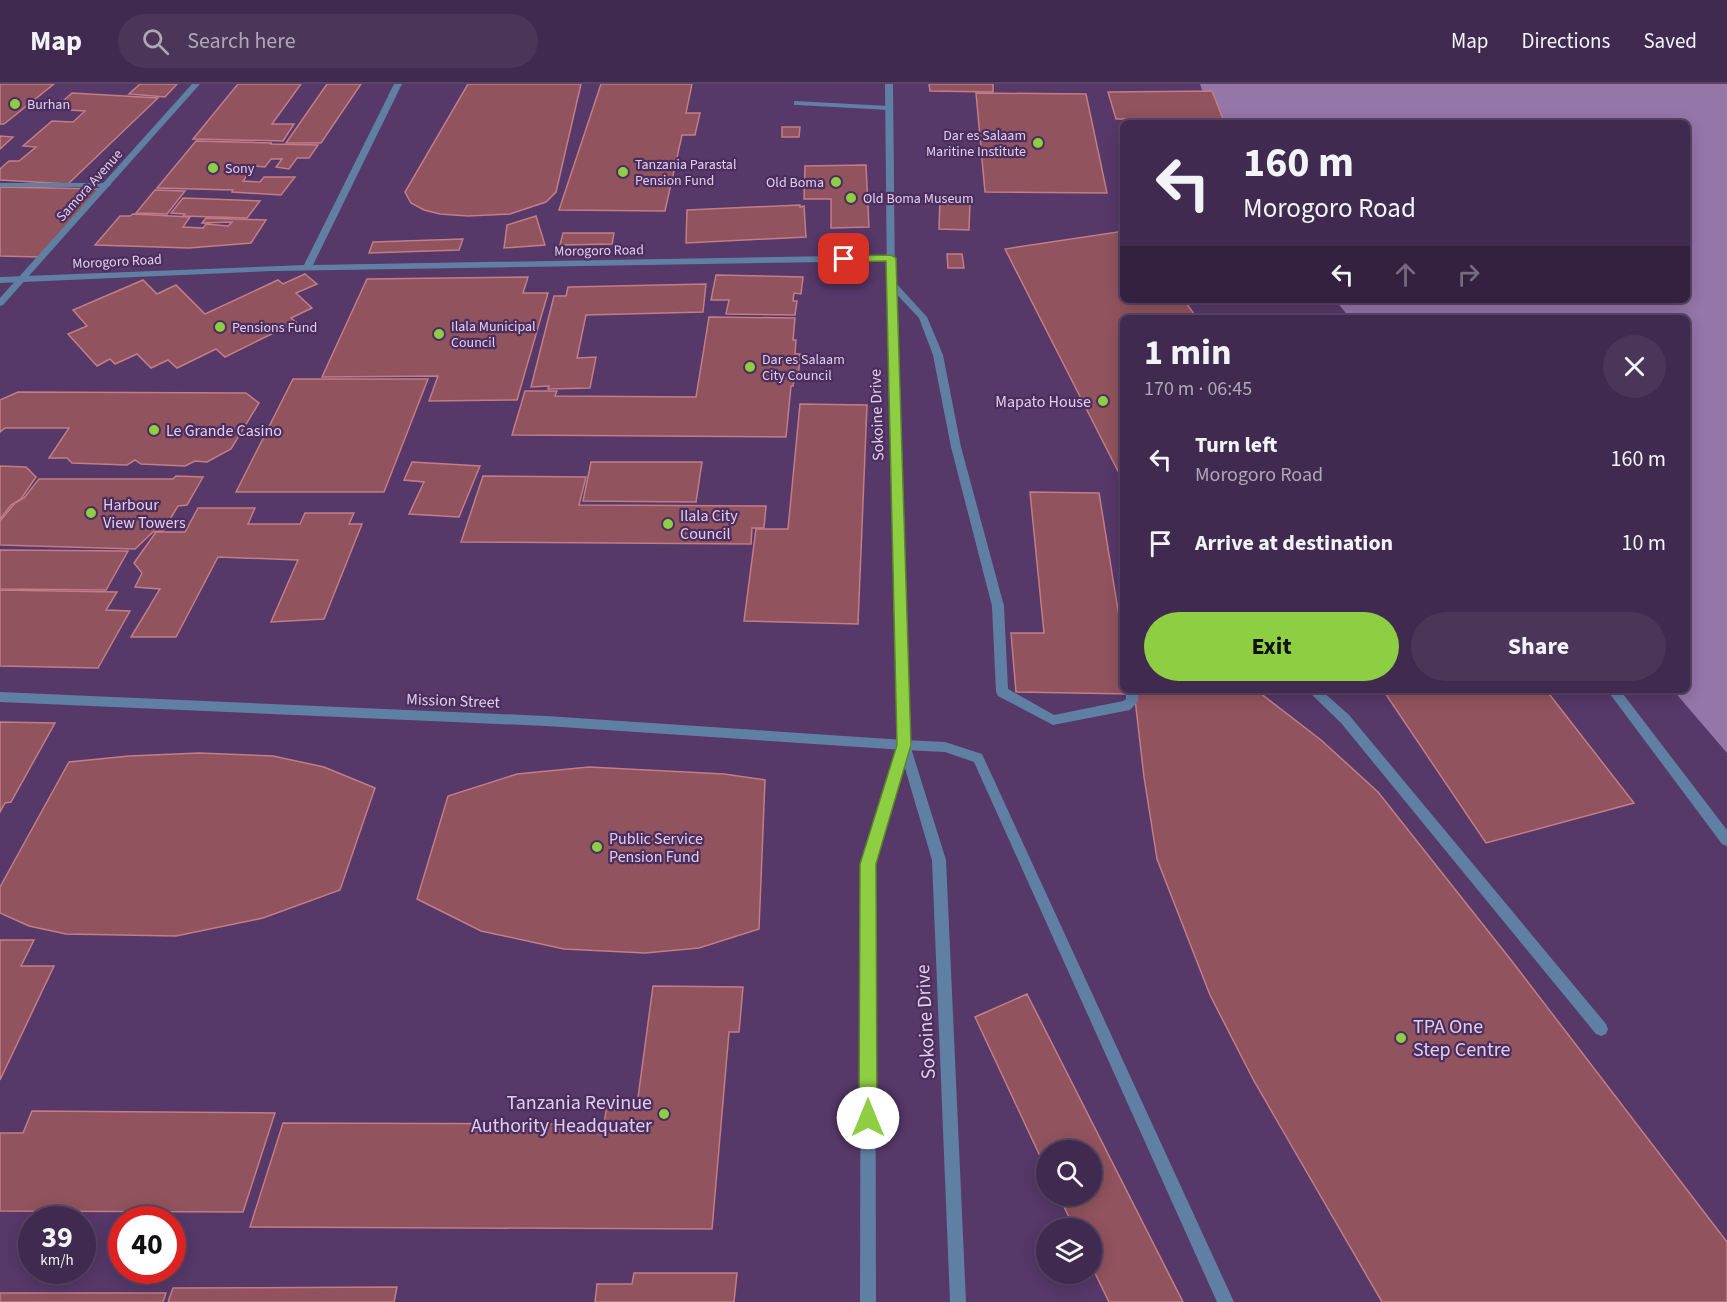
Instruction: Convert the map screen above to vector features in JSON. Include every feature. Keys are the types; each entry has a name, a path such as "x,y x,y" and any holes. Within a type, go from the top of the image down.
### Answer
{"street":[{"name":"Samora Avenue","path":"0,303 196,84"},
{"path":"307,268 398,84"},
{"name":"Sokoine Drive","path":"889,84 891,283 904,745 939,860 958,1302"},
{"path":"797,103 889,108"},
{"path":"0,185 107,185"},
{"name":"Morogoro Road","path":"0,280 273,268 891,258"},
{"path":"891,283 923,317 938,355 956,447 998,606 1002,692 1053,720 1126,706 1132,701 1132,693"},
{"path":"1316,693 1345,719 1601,1029"},
{"path":"1615,693 1727,840"},
{"name":"Mission Street","path":"0,697 546,721 945,747 978,758 1226,1302"},
{"name":"Sokoine Drive","path":"868,1302 868,864 904,745"}],"shaded area":[{"path":"1200,84 1727,84 1727,753 1676,693 1690,693 1690,315 1348,315 1338,303 1690,303 1690,120 1212,120"}],"building":[{"name":"Burhan","path":"0,84 54,84 4,124 0,124"},
{"path":"140,84 177,84 165,97 129,94"},
{"path":"238,84 301,84 272,124 294,124 283,141 193,139"},
{"path":"327,84 361,84 321,143 286,143"},
{"path":"468,84 581,84 556,192 546,202 510,214 468,216 440,214 424,210 411,203 405,192"},
{"name":"Tanzania Parastal Pension Fund","path":"601,84 692,84 686,113 700,113 695,135 682,135 665,211 559,210"},
{"path":"929,84 993,84 993,92 930,91"},
{"path":"1212,91 1223,119 1116,119 1108,92"},
{"path":"72,93 158,98 68,184 0,180 0,169 9,161 19,161 36,147 23,146 52,121 73,122 85,111 54,109"},
{"name":"Dar es Salaam Maritine Institute","path":"976,93 1086,94 1107,193 985,192"},
{"path":"782,127 800,127 799,137 782,137"},
{"path":"0,136 13,137 0,149"},
{"name":"Sony","path":"196,141 318,145 309,158 297,158 289,169 276,167 282,159 271,159 265,167 254,166 243,181 260,182 264,177 295,177 281,195 232,192 233,190 157,188"},
{"name":"Old Boma","path":"866,165 869,227 831,228 831,199 804,199 805,166"},
{"path":"0,187 102,189 40,257 0,256"},
{"path":"155,190 185,191 167,214 136,213"},
{"path":"183,198 260,201 247,218 183,216 185,214 171,213"},
{"path":"940,200 970,202 969,230 939,229"},
{"path":"800,205 800,207 804,206 806,237 686,243 687,210"},
{"path":"133,214 190,217 183,227 203,228 206,224 228,226 232,222 202,223 206,218 266,220 251,243 189,248 95,245 120,216"},
{"path":"536,216 545,245 504,248 507,225"},
{"name":"Mapato House","path":"1120,232 1120,303 1186,303 1195,315 1120,315 1120,475 1005,249"},
{"path":"563,233 614,233 612,244 560,245"},
{"path":"463,239 459,250 369,253 373,242"},
{"path":"947,254 962,254 964,268 948,268"},
{"path":"305,274 317,284 296,293 312,308 291,318 296,322 225,357 216,349 177,368 168,360 151,368 137,354 115,364 110,359 97,366 68,334 87,326 73,310 143,280 157,294 176,285 205,314 278,280 283,284"},
{"path":"716,275 803,277 801,294 794,293 793,301 797,301 795,315 726,314 729,300 711,300"},
{"name":"Ilala Municipal Council","path":"528,277 523,293 548,293 517,400 429,401 438,376 322,377 367,279"},
{"path":"706,284 703,312 586,315 577,358 596,357 590,388 531,387 554,296 566,296 568,287"},
{"name":"Dar es Salaam City Council","path":"709,317 795,318 793,340 796,340 795,354 800,354 798,380 794,380 791,386 786,437 512,435 525,391 557,391 555,396 696,397"},
{"path":"293,379 428,379 384,492 236,492"},
{"name":"Le Grande Casino","path":"18,392 246,393 259,403 231,449 207,462 195,461 185,466 141,464 135,460 127,465 72,463 67,458 49,458 69,428 5,428 0,432 0,400"},
{"path":"800,404 867,405 858,624 744,621 756,529 788,529"},
{"path":"412,462 480,466 459,517 409,514 424,482 404,480"},
{"path":"591,462 702,462 696,502 583,501"},
{"path":"0,466 26,467 36,477 21,499 11,505 0,519"},
{"name":"Harbour View Towers","path":"176,476 203,477 187,505 178,506 163,531 153,532 135,549 0,545 0,521 15,503 24,498 39,479 173,479"},
{"path":"483,476 586,477 579,505 766,506 764,528 752,528 751,544 461,542"},
{"path":"1030,492 1099,493 1120,622 1120,693 1131,694 1016,692 1011,633 1044,633"},
{"path":"198,508 255,508 248,524 300,524 305,513 354,513 349,524 362,524 324,619 271,622 298,560 218,557 176,637 131,637 160,589 135,587 142,573 134,563 156,532 185,532"},
{"path":"0,550 128,551 106,590 0,589"},
{"path":"0,590 117,592 106,610 130,611 98,668 0,666"},
{"name":"TPA One Step Centre","path":"1134,693 1260,693 1321,740 1378,792 1511,960 1727,1242 1727,1302 1382,1302 1254,1081 1210,995 1157,859"},
{"path":"1385,693 1548,693 1634,803 1486,843"},
{"path":"0,722 55,723 11,802 5,803 0,812"},
{"path":"199,753 273,756 324,767 375,788 340,890 263,918 176,936 66,934 29,926 0,913 0,887 69,762 129,756"},
{"name":"Public Service Pension Fund","path":"589,767 724,774 765,780 759,929 699,948 645,953 564,949 481,931 417,899 448,796 517,774"},
{"path":"0,940 34,940 21,966 54,966 0,1080"},
{"name":"Tanzania Revinue Authority Headquater","path":"653,986 743,987 739,1032 729,1032 712,1229 250,1227 283,1123 604,1124 607,1105 637,1105"},
{"path":"1027,994 1101,1140 1036,1140 1036,1147 975,1017"},
{"path":"32,1111 275,1113 243,1212 186,1212 186,1206 108,1206 108,1211 96,1211 96,1206 18,1206 18,1211 0,1211 0,1133 23,1133"},
{"path":"1102,1142 1183,1302 1109,1302 1100,1284 1102,1218 1069,1218 1064,1206 1102,1206"},
{"path":"634,1273 737,1273 734,1302 595,1302 597,1284 632,1284"},
{"path":"397,1287 394,1302 168,1302 173,1288"},
{"path":"0,1293 166,1293 163,1302 0,1302"}],"place":[{"name":"Burhan","path":"15,104"},
{"name":"Dar es Salaam Maritine Institute","path":"1038,143"},
{"name":"Sony","path":"213,168"},
{"name":"Tanzania Parastal Pension Fund","path":"623,172"},
{"name":"Old Boma","path":"836,182"},
{"name":"Old Boma Museum","path":"851,198"},
{"name":"Pensions Fund","path":"220,327"},
{"name":"Ilala Municipal Council","path":"439,334"},
{"name":"Dar es Salaam City Council","path":"750,367"},
{"name":"Mapato House","path":"1103,401"},
{"name":"Le Grande Casino","path":"154,430"},
{"name":"Harbour View Towers","path":"91,513"},
{"name":"Ilala City Council","path":"668,524"},
{"name":"Public Service Pension Fund","path":"597,847"},
{"name":"TPA One Step Centre","path":"1401,1038"},
{"name":"Tanzania Revinue Authority Headquater","path":"664,1114"}],"route":[{"path":"844,259 891,258 904,745 868,864 868,1118"}]}
